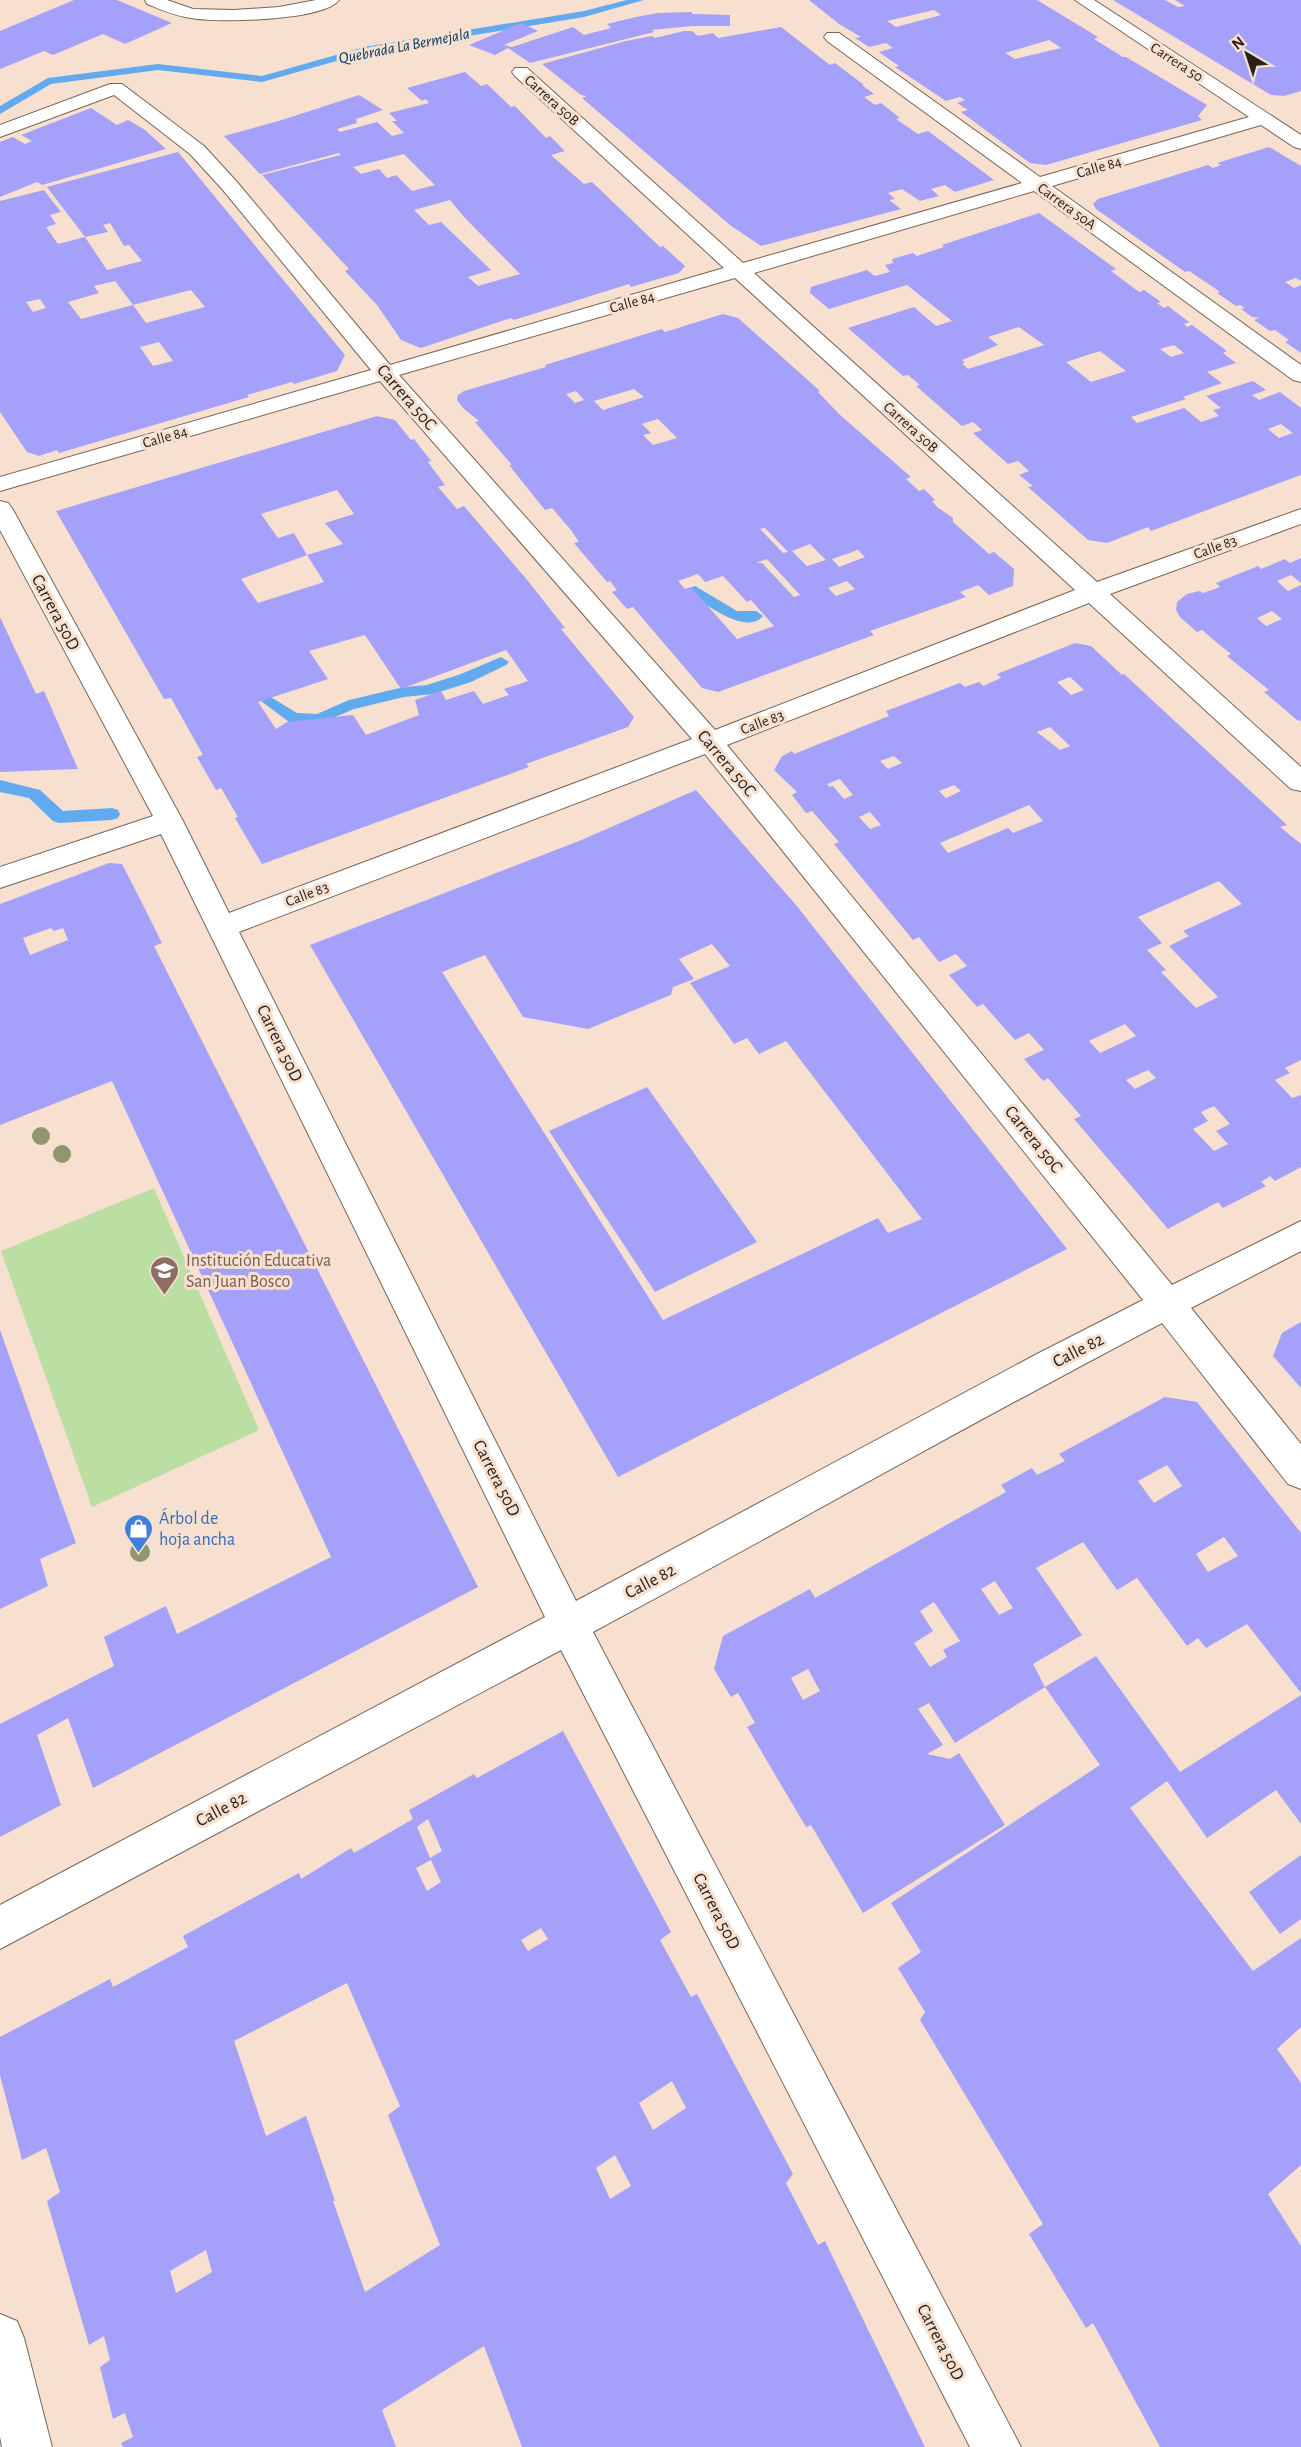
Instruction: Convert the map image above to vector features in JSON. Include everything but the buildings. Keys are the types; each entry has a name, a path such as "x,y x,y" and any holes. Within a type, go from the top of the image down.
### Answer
{"street":[{"path":"153,0 180,11 211,15 295,11 321,6 331,0"},
{"name":"Carrera 50","path":"1083,0 1301,143"},
{"name":"Carrera 50A","path":"833,37 1301,375"},
{"name":"Carrera 50B","path":"521,72 1301,782"},
{"name":"Carrera 50C","path":"0,131 116,88 197,150 238,195 385,373 710,742 1301,1472"},
{"name":"Calle 84","path":"0,484 1263,119"},
{"name":"Carrera 50D","path":"0,508 169,821 568,1623 996,2447"},
{"name":"Calle 83","path":"222,927 710,742 1093,592 1301,516"},
{"path":"0,878 169,821"},
{"name":"Calle 82","path":"0,1928 568,1623 805,1499 1047,1366 1301,1235"},
{"path":"0,2338 27,2447"}],"green space":[{"path":"154,1188 259,1430 92,1507 1,1251"}],"waterway":[{"name":"Quebrada La Bermejala","path":"0,111 48,81 158,67 262,79 364,50 584,14 639,0"},
{"path":"695,591 734,616 756,616"},
{"path":"269,701 294,718 319,719 349,705 404,692 428,690 466,678 501,662"},
{"path":"0,786 34,794 59,817 112,814"}],"place":[{"name":"Institución Educativa San Juan Bosco","path":"165,1296"},
{"name":"Árbol de hoja ancha","path":"138,1554"}]}
